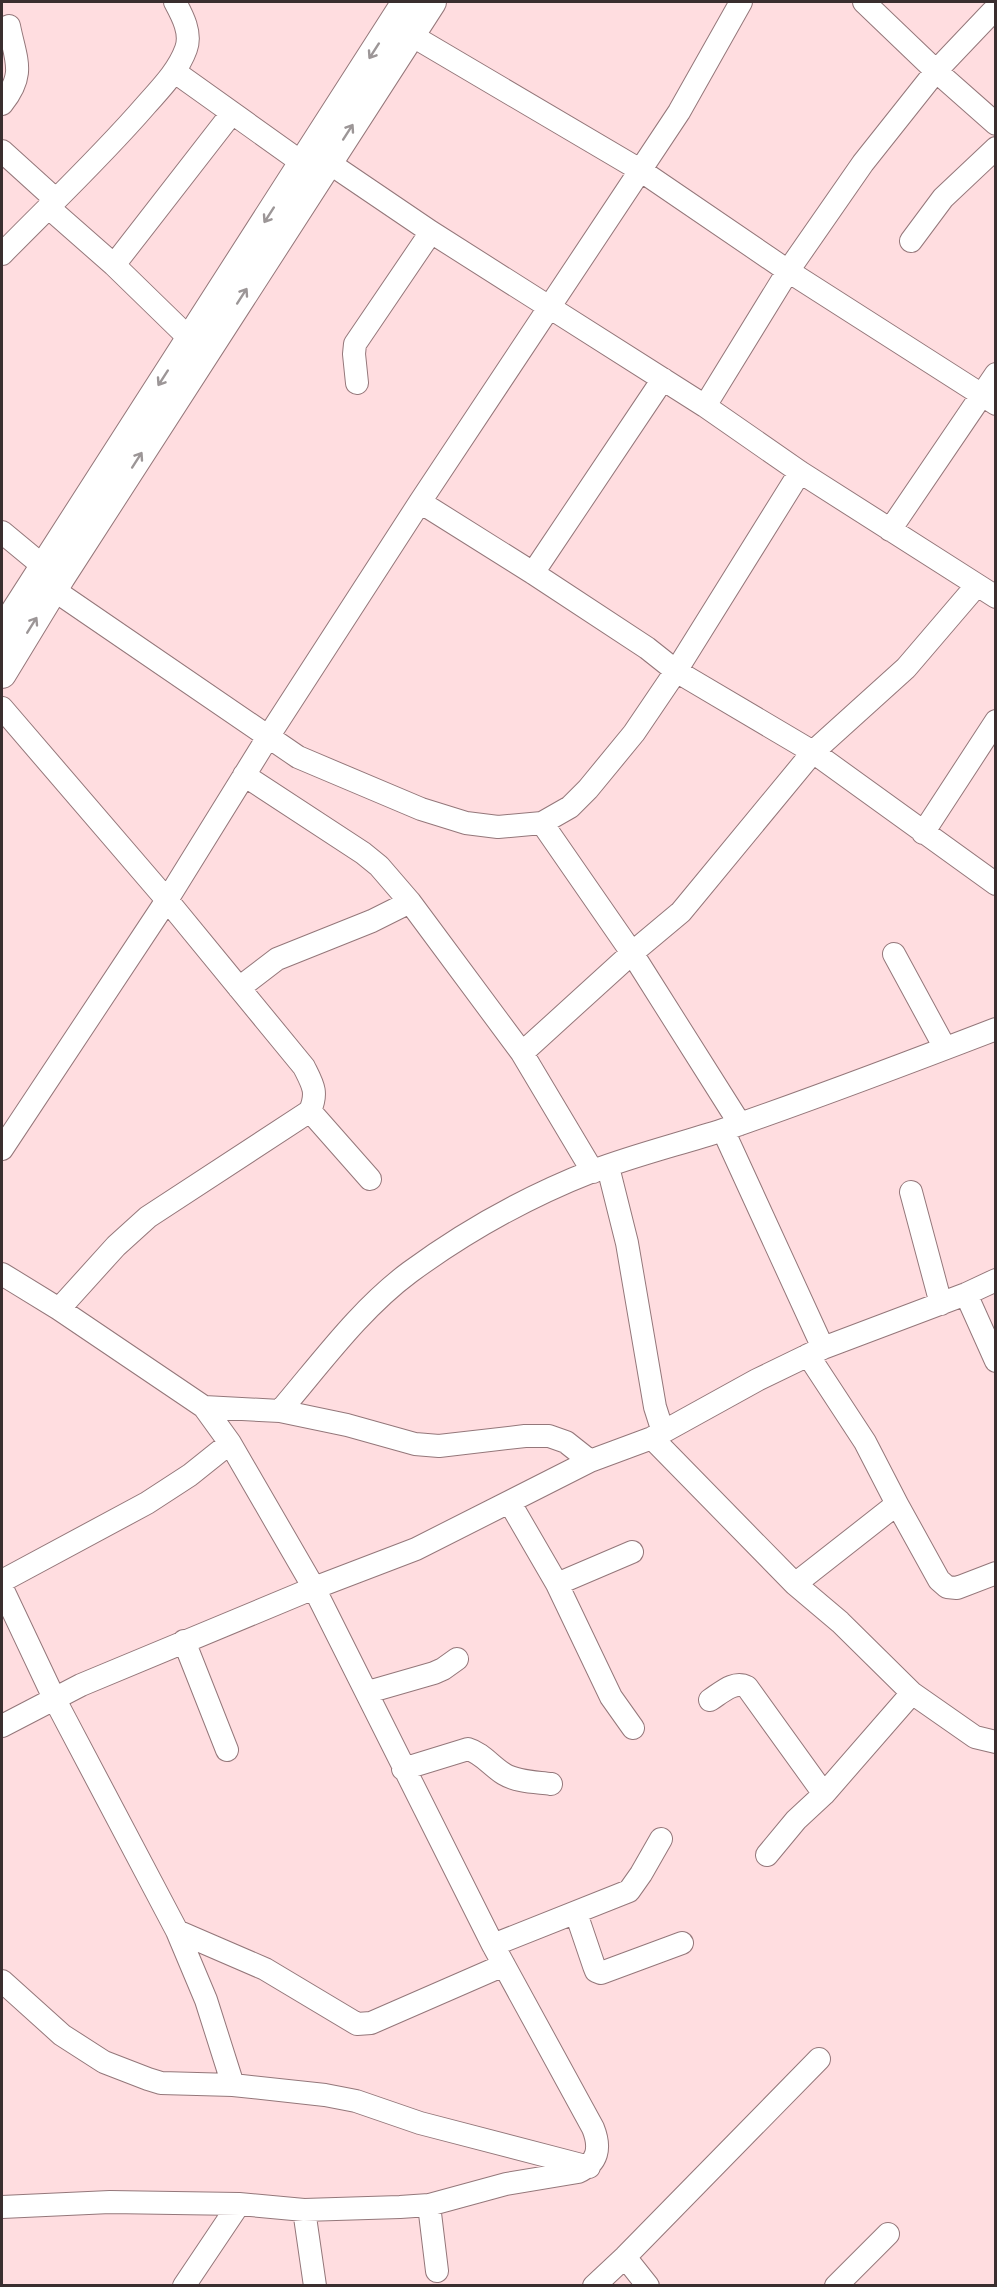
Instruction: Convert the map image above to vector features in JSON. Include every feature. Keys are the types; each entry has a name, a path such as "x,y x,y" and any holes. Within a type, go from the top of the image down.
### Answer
{"main road":[{"path":"2,632 48,578 315,163 406,2"},
{"path":"2,674 48,578 189,338 411,35 432,2"}],"street":[{"path":"2,254 119,136 175,72 187,48 188,35 175,2"},
{"path":"2,1149 167,900 268,737 420,501 679,112 741,2"},
{"path":"864,2 936,71 996,124"},
{"path":"705,406 788,271 863,163 936,71 992,12"},
{"path":"2,104 13,90 17,80 9,26"},
{"path":"411,35 640,170 788,271 988,399"},
{"path":"175,72 232,113 431,232 549,306 705,406 800,472 986,591 906,668 813,752 681,912 632,953 522,1053"},
{"path":"114,265 232,113"},
{"path":"911,241 943,198 996,148"},
{"path":"2,152 189,338"},
{"path":"357,383 355,344 431,232"},
{"path":"891,530 988,399 996,374"},
{"path":"533,573 663,379"},
{"path":"2,532 48,578 298,757 339,776 421,808 466,823 498,827 542,823 570,807 588,789 634,733 676,671 800,472"},
{"path":"420,501 647,648 676,671 813,752 996,884"},
{"path":"2,708 167,900 304,1067 313,1085 316,1098 310,1111 148,1217 116,1246 59,1309"},
{"path":"922,832 996,721"},
{"path":"244,775 363,853 379,866 410,902 522,1053 600,1169 627,1243 658,1435 795,1584 840,1622 912,1693 975,1737 996,1742"},
{"path":"542,823 632,953 731,1127 816,1351 939,1580 947,1587 957,1588 996,1573"},
{"path":"239,988 277,959 372,921 410,902"},
{"path":"894,954 945,1048"},
{"path":"280,1411 366,1311 409,1273 455,1241 516,1207 600,1169 731,1127 856,1083 996,1029"},
{"path":"310,1111 370,1179"},
{"path":"911,1192 941,1304"},
{"path":"2,1274 59,1309 204,1407 230,1443 314,1588 493,1945 596,2134 596,2153 589,2167 562,2176 506,2184 429,2205 304,2210 239,2204 110,2202 2,2207"},
{"path":"2,1726 81,1684 314,1588 416,1550 590,1461 658,1435 757,1380 816,1351 941,1304 996,1280"},
{"path":"966,1294 996,1361"},
{"path":"204,1407 280,1411 347,1425 415,1444 439,1446 525,1436 549,1436 566,1442 590,1461"},
{"path":"2,1581 147,1503 190,1475 230,1443"},
{"path":"510,1503 556,1584 611,1696 633,1728"},
{"path":"795,1584 897,1504"},
{"path":"556,1584 632,1552"},
{"path":"2,1588 54,1698 177,1931 206,2000 232,2085"},
{"path":"184,1641 227,1750"},
{"path":"368,1692 434,1673 457,1659"},
{"path":"710,1700 735,1684 747,1687 824,1794"},
{"path":"767,1856 796,1820 824,1794 912,1693"},
{"path":"403,1769 468,1749 474,1751 503,1774 513,1778 551,1784"},
{"path":"493,1945 628,1891 642,1874 661,1839"},
{"path":"576,1913 596,1971 601,1973 682,1943"},
{"path":"177,1931 265,1969 357,2024 371,2023 504,1965"},
{"path":"2,1981 62,2035 104,2062 161,2083 232,2085 325,2095 356,2102 420,2123 589,2167"},
{"path":"594,2286 625,2258 819,2059"},
{"path":"184,2286 239,2204"},
{"path":"429,2205 437,2271"},
{"path":"304,2210 315,2286"},
{"path":"836,2286 888,2234"},
{"path":"625,2258 648,2286"}]}
